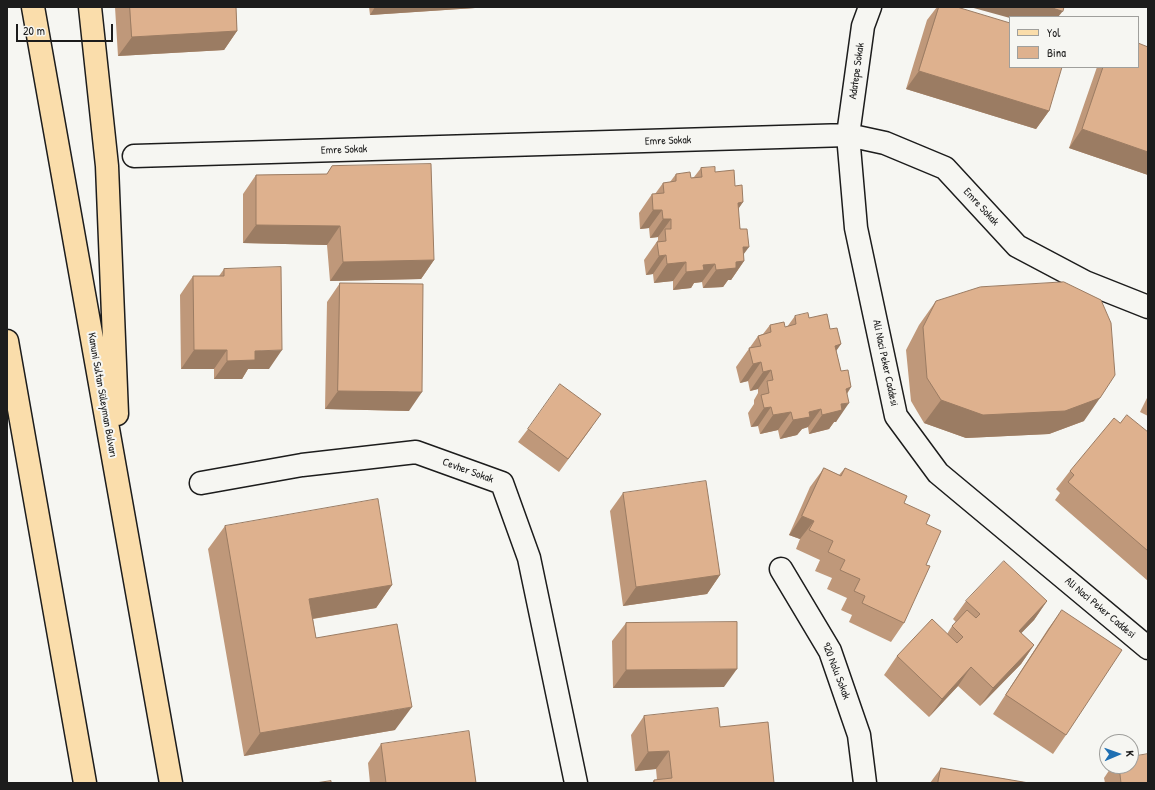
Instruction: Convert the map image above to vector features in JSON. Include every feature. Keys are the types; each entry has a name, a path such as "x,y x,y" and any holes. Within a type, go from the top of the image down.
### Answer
{"main road":[{"name":"Kanuni Sultan Süleyman Bulvarı","path":"33,7 171,783"},
{"path":"90,7 107,166 120,497"},
{"path":"7,341 85,783"},
{"path":"7,415 35,502"}],"street":[{"name":"Adatepe Sokak","path":"848,135 863,26 870,7"},
{"name":"Emre Sokak","path":"134,156 848,135 885,144 945,168 1017,246 1085,282 1148,307"},
{"name":"Ali Naci Peker Caddesi","path":"848,135 856,228 896,416 938,473 1148,648"},
{"name":"Cevher Sokak","path":"201,483 302,465 416,452 502,483 529,558 576,783"},
{"name":"920 Nolu Sokak","path":"781,569 830,651 860,735 865,783"}],"building":[{"path":"130,7 236,7 237,31 132,37"},
{"path":"939,7 957,7 1009,23 1009,68 1062,68 1049,111 919,71"},
{"path":"1050,7 1064,7 1063,11"},
{"path":"1139,43 1148,47 1148,152 1082,129 1103,68 1139,68"},
{"path":"431,164 434,260 343,262 340,226 256,225 256,175 327,174 332,166"},
{"path":"715,167 715,172 734,170 735,186 742,185 743,202 738,203 740,229 747,229 749,247 743,247 744,261 736,262 736,268 716,270 715,264 703,265 704,270 686,272 686,262 667,264 666,255 659,256 657,242 666,241 665,229 671,229 671,219 663,219 662,210 653,210 652,194 664,193 663,183 676,181 676,174 690,172 691,178 702,177 701,168"},
{"path":"281,267 282,350 255,351 255,360 227,361 227,350 194,350 193,276 224,276 224,269"},
{"path":"1064,282 1101,300 1111,323 1115,375 1100,398 1065,411 983,415 941,400 927,378 923,327 936,301 980,287"},
{"path":"340,283 423,284 422,392 338,391"},
{"path":"808,313 809,318 827,314 830,329 837,328 841,344 835,346 841,371 848,370 851,387 846,389 849,403 841,404 842,410 822,415 821,409 809,412 810,417 793,420 791,412 773,415 771,407 764,408 761,395 769,393 767,381 773,380 771,370 763,372 761,362 753,364 749,348 761,346 758,336 771,332 770,325 784,322 785,327 796,324 795,316"},
{"path":"560,384 601,414 568,459 528,429"},
{"path":"1127,415 1148,432 1148,551 1068,482 1074,475 1070,471 1114,418 1120,423"},
{"path":"824,468 841,476 845,468 907,496 904,503 930,515 926,524 941,531 926,565 930,566 904,623 862,603 865,596 854,591 860,579 840,570 845,560 828,552 833,541 809,530 814,521 802,516"},
{"path":"706,481 720,575 636,587 623,493"},
{"path":"378,499 392,585 309,599 316,638 397,624 412,707 260,733 225,526"},
{"path":"1004,561 1047,601 1019,631 1034,645 993,688 971,667 942,699 897,656 932,619 957,643 963,637 952,626 967,610 976,618 980,614 966,601"},
{"path":"1062,610 1122,650 1066,735 1006,695"},
{"path":"737,622 737,669 626,670 626,623"},
{"path":"718,708 720,727 768,722 774,783 654,783 654,780 672,778 669,751 648,752 644,716"},
{"path":"469,731 476,783 386,783 381,744"},
{"path":"1148,754 1148,783 1121,783 1120,774 1139,774 1139,756"},
{"path":"941,768 1029,783 938,783"},
{"path":"331,781 331,783 316,783"}]}
